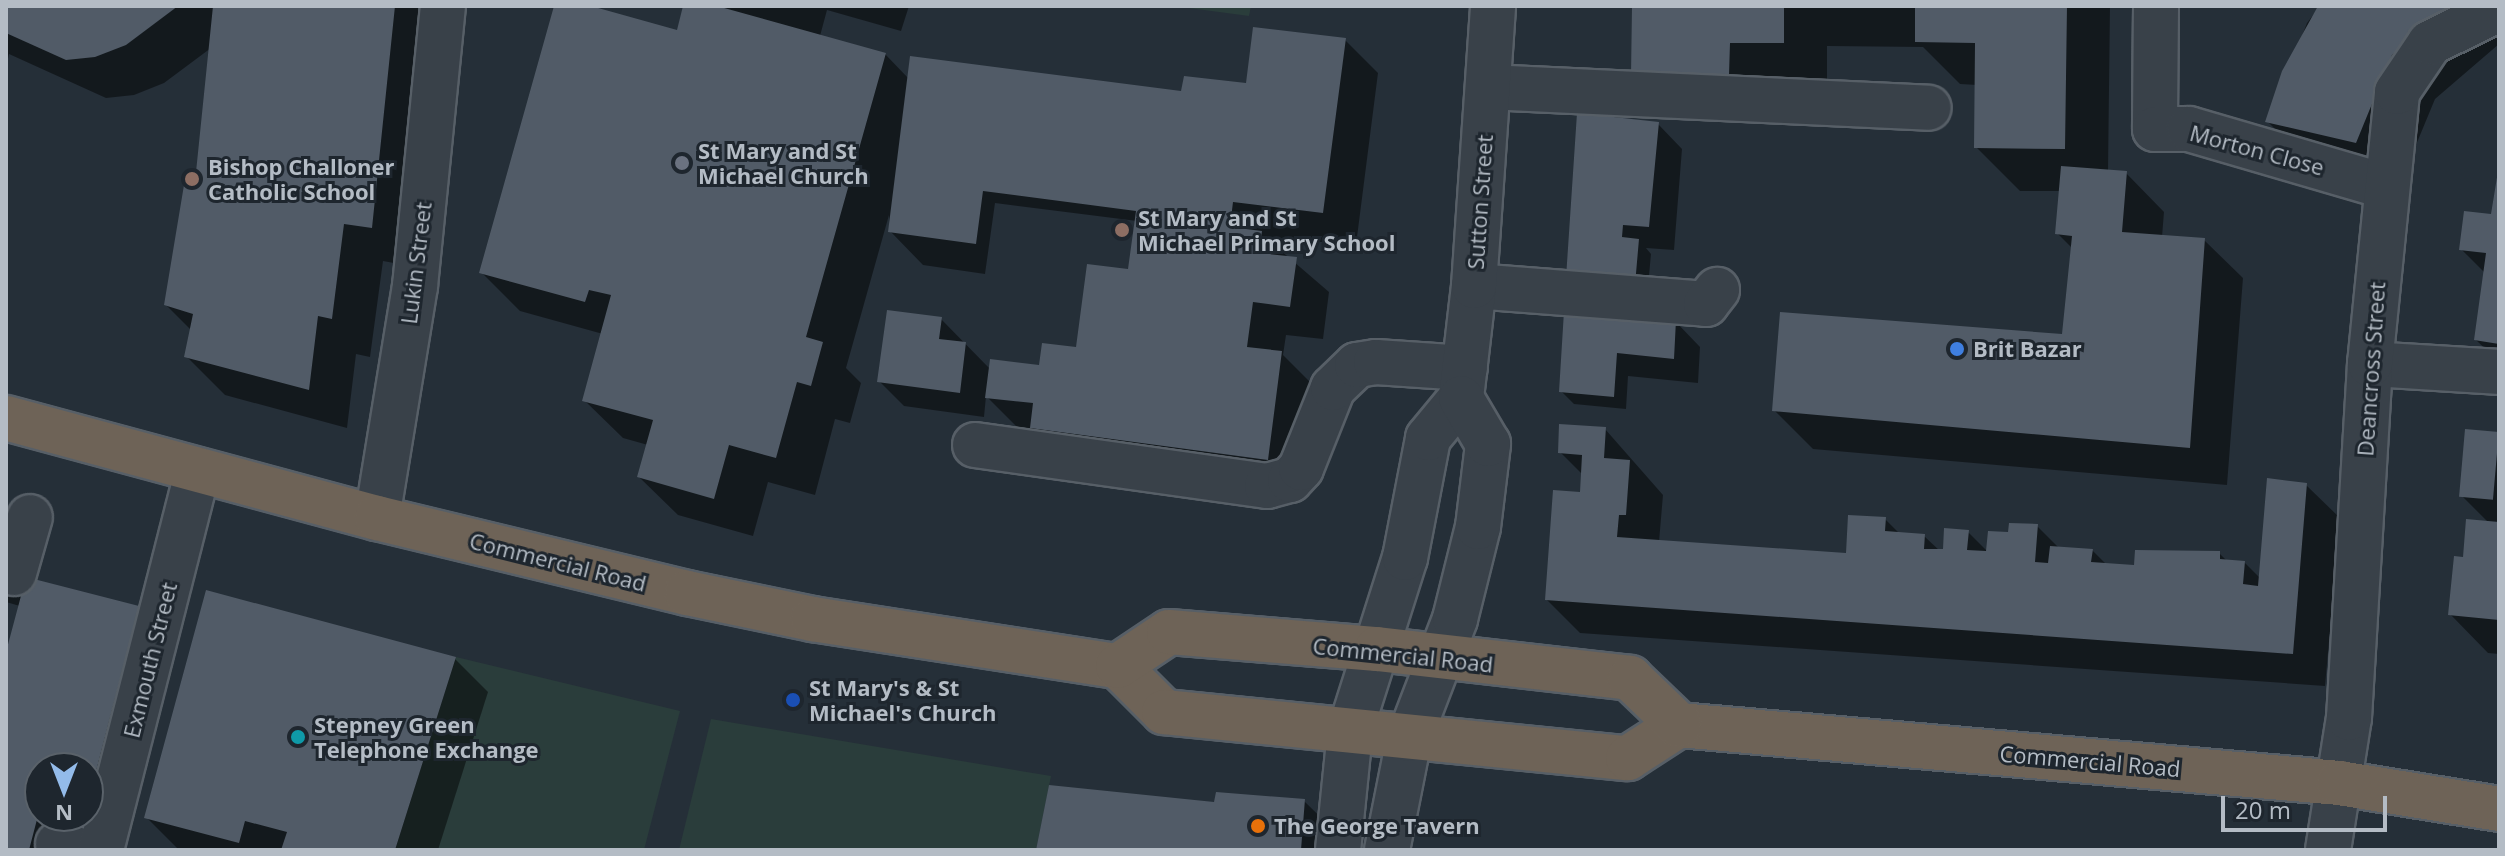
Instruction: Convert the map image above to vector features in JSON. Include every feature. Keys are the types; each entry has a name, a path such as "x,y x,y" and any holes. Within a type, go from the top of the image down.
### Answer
{"highway":[{"name":"Commercial Road","path":"6,418 377,518 813,619 1118,666 1169,632 1377,649 1439,660 1630,678 1679,725 2339,783 2499,809"},
{"path":"1118,666 1164,712 1409,739 1628,758 1679,725"}],"street":[{"name":"Lukin Street","path":"377,518 415,286 443,6"},
{"name":"Sutton Street","path":"1463,383 1474,286 1493,6"},
{"name":"Morton Close","path":"2156,6 2155,129 2189,129 2384,186"},
{"name":"Deancross Street","path":"2328,850 2353,672 2370,364 2384,186 2397,92 2430,43 2499,9"},
{"path":"1488,87 1929,108"},
{"path":"1474,286 1706,304 1717,290"},
{"path":"975,445 1267,486 1290,480 1301,468 1333,388 1357,365 1376,362 1463,383"},
{"path":"2370,364 2499,372"},
{"path":"1338,850 1338,805 1350,731 1405,558 1428,438 1463,383"},
{"path":"1387,850 1409,739 1471,564 1488,444 1463,383"},
{"name":"Exmouth Street","path":"101,850 198,470"},
{"path":"10,586 30,517"}],"green space":[{"path":"1174,6 1251,6 1249,16"},
{"path":"456,657 680,711 644,850 395,850"},
{"path":"711,719 1051,776 1036,850 679,850"}],"building":[{"path":"6,6 178,6 126,45 95,57 66,60 6,33"},
{"path":"213,6 395,6 372,228 344,224 332,319 318,316 309,390 184,357 193,314 164,305 186,173 196,172"},
{"name":"St Mary and St Michael Church","path":"554,6 591,6 677,30 683,6 717,6 886,53 806,337 823,342 811,386 797,382 776,458 729,445 714,499 637,477 653,420 582,401 611,295 589,290 585,302 479,273"},
{"path":"1632,6 1784,6 1784,43 1730,43 1729,75 1631,75"},
{"path":"1915,6 2067,6 2065,149 1974,148 1975,43 1915,42"},
{"path":"2318,6 2448,6 2392,55 2356,143 2265,122 2282,71"},
{"path":"1253,27 1346,38 1323,213 1233,202 1230,227 1262,231 1259,253 1297,257 1290,307 1253,302 1247,347 1282,351 1268,460 1030,428 1033,403 985,398 990,359 1039,365 1042,343 1076,347 1087,264 1128,269 1136,211 983,191 976,244 888,232 910,56 1181,91 1184,76 1246,83"},
{"path":"1577,113 1659,122 1649,227 1623,225 1622,237 1639,239 1635,285 1566,278"},
{"path":"2499,165 2499,344 2474,340 2486,253 2459,250 2464,211 2491,214"},
{"path":"2061,166 2127,171 2122,232 2205,238 2190,448 1772,411 1780,312 2062,334 2072,236 2055,234"},
{"path":"887,310 942,317 939,339 966,342 960,393 877,382"},
{"path":"1564,311 1676,320 1674,359 1617,353 1614,397 1559,392"},
{"path":"1559,424 1606,427 1604,458 1630,460 1626,515 1619,515 1617,537 1846,553 1848,515 1886,517 1885,531 1925,534 1924,549 1943,549 1944,528 1969,530 1967,550 1986,551 1988,531 2008,532 2009,523 2038,524 2035,562 2048,563 2050,546 2093,549 2091,562 2134,565 2135,550 2220,551 2220,559 2245,561 2243,584 2258,586 2267,478 2307,483 2293,654 1545,600 1553,490 1580,492 1582,455 1558,453"},
{"path":"2465,429 2499,432 2493,500 2459,497"},
{"path":"2466,519 2499,522 2499,620 2448,615 2454,556 2463,557"},
{"path":"26,577 139,606 101,752 24,752 24,832 34,832 29,850 6,850 6,652"},
{"name":"Stepney Green Telephone Exchange","path":"206,590 456,657 395,850 281,850 287,832 245,821 239,843 144,818"},
{"path":"1049,785 1214,802 1216,792 1305,799 1301,850 1036,850"}],"place":[{"name":"St Mary and St Michael Church","path":"682,163"},
{"name":"Bishop Challoner Catholic School","path":"192,179"},
{"name":"St Mary and St Michael Primary School","path":"1122,230"},
{"name":"Brit Bazar","path":"1957,349"},
{"name":"St Mary's & St Michael's Church","path":"793,700"},
{"name":"Stepney Green Telephone Exchange","path":"298,737"},
{"name":"The George Tavern","path":"1258,826"}]}
